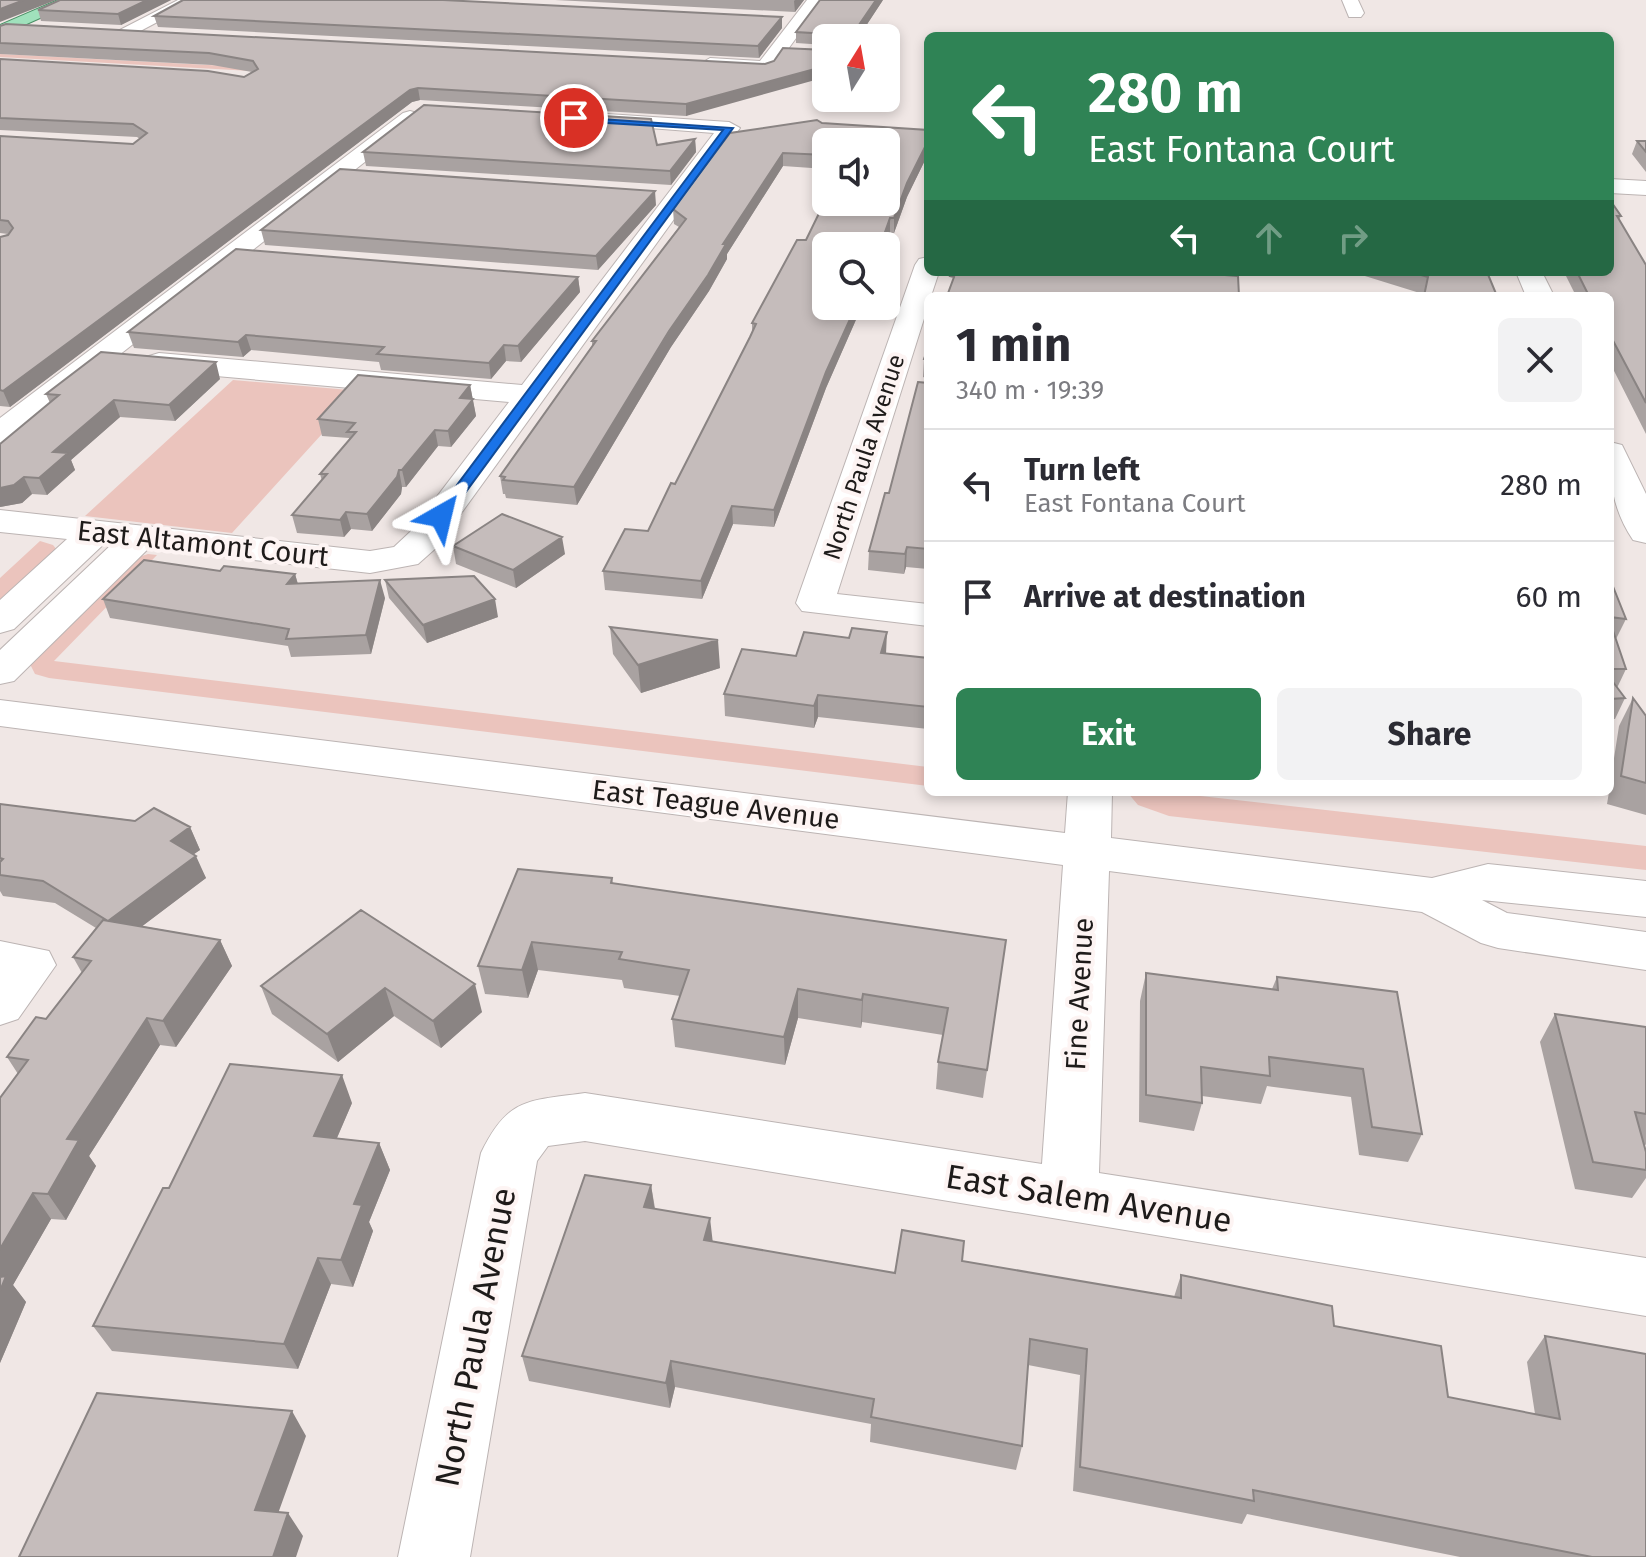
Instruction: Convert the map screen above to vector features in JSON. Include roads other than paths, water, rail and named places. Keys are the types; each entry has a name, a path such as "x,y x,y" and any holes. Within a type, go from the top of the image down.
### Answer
{"main road":[{"path":"3,26 45,0"},
{"path":"3,26 57,0"},
{"path":"3,26 72,0"}],"street":[{"path":"155,35 116,33 191,0"},
{"path":"687,63 765,67 793,20 816,0"},
{"path":"3,26 60,30"},
{"path":"777,51 802,52"},
{"path":"0,433 337,173 428,110"},
{"path":"99,356 531,395 729,128 574,118"},
{"path":"337,173 368,175"},
{"path":"1614,186 1646,188"},
{"path":"648,193 679,196"},
{"path":"233,253 264,256"},
{"name":"North Paula Avenue","path":"924,615 815,603 901,387 926,276"},
{"path":"582,281 614,283"},
{"name":"East Altamont Court","path":"0,521 370,562 405,556 423,540 531,395"},
{"path":"1614,461 1646,532"},
{"path":"8,613 96,532"},
{"path":"0,672 140,537"},
{"path":"8,613 62,611"},
{"name":"East Teague Avenue","path":"0,713 1432,896 1498,930 1646,951"},
{"name":"Fine Avenue","path":"1069,1196 1090,796"},
{"name":"East Teague Avenue","path":"1432,896 1488,881 1646,899"},
{"path":"0,1005 15,963"},
{"name":"East Salem Avenue","path":"532,1124 585,1117 1646,1287"},
{"name":"North Paula Avenue","path":"434,1557 510,1153 532,1124"}]}
